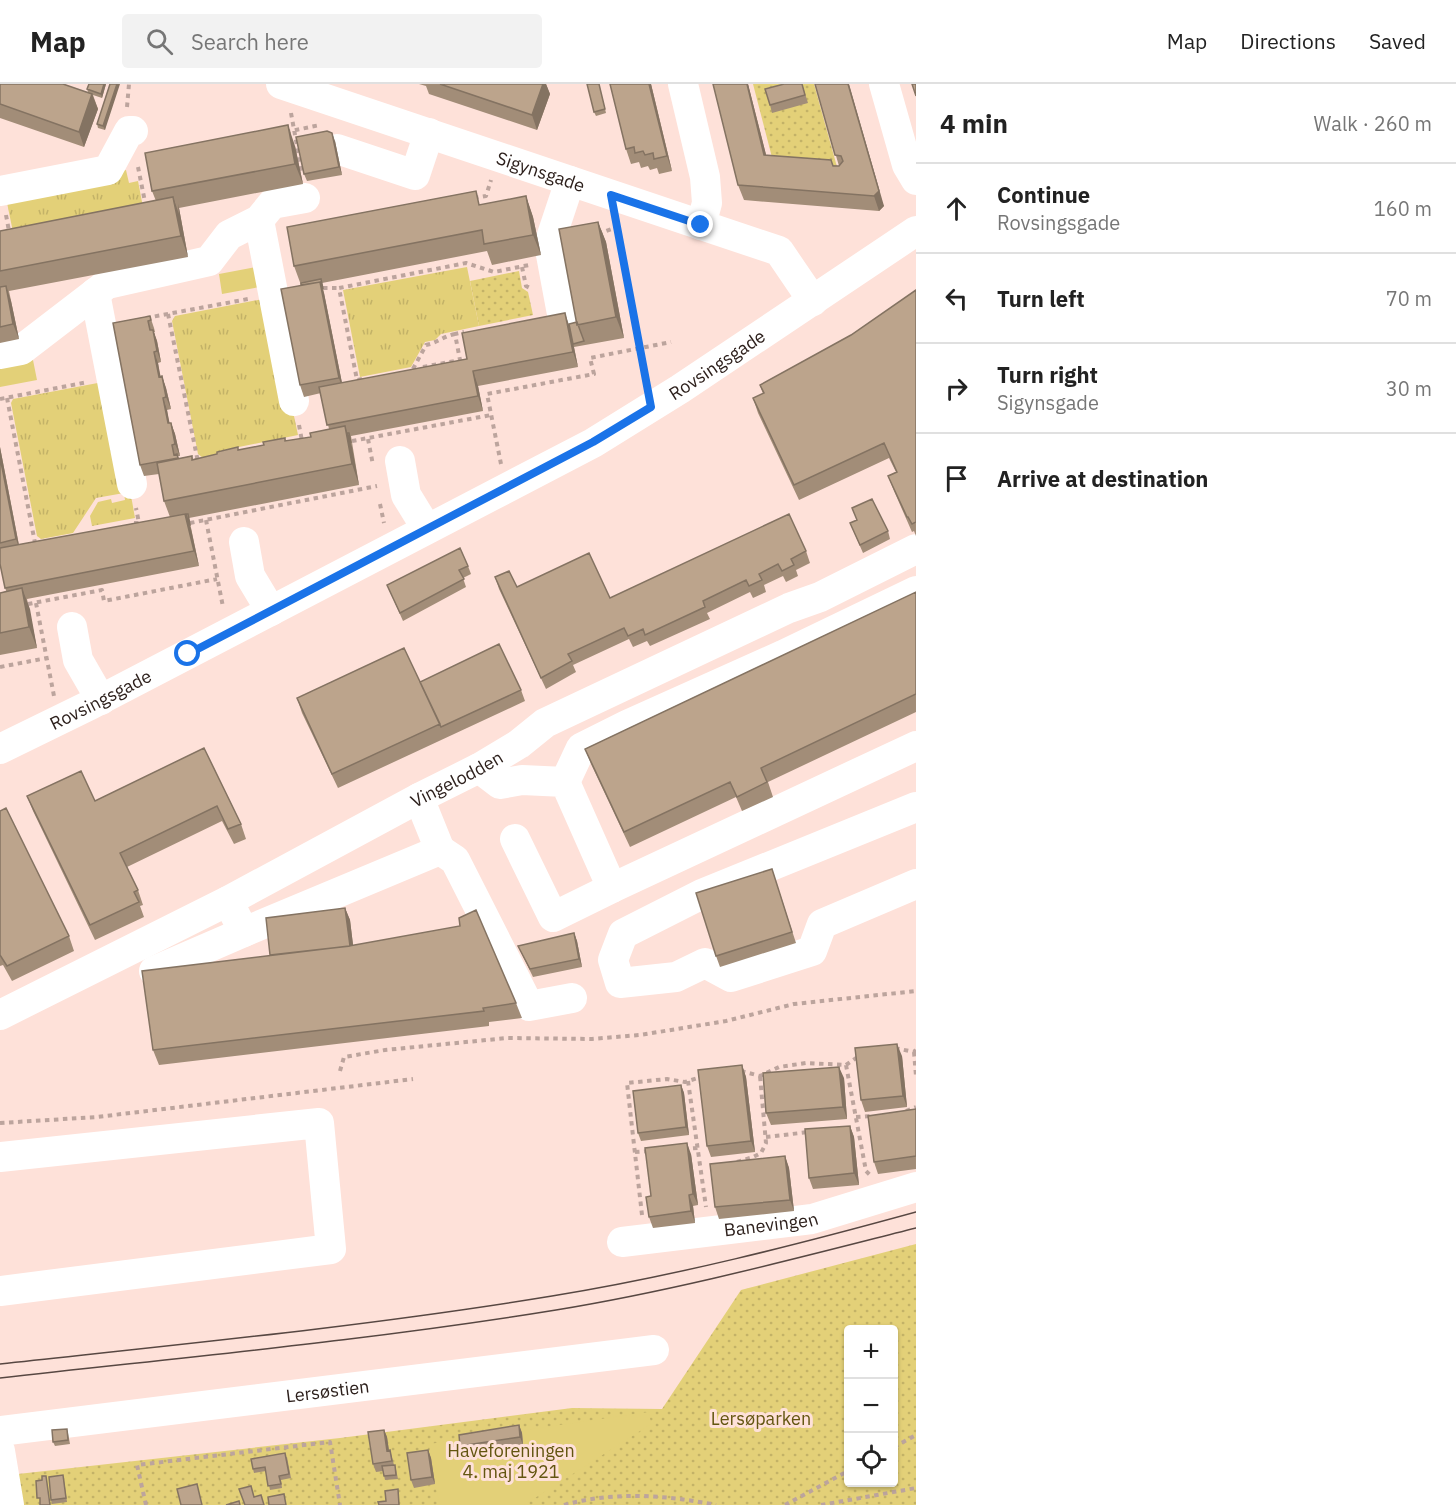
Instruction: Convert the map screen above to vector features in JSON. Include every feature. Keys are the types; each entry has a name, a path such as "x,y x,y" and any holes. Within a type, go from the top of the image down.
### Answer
{"street":[{"name":"Sigynsgade","path":"281,84 779,251 813,301"},
{"path":"683,84 705,177 707,203 701,225"},
{"path":"884,84 907,165 916,180"},
{"path":"2,197 108,170 129,131 133,131"},
{"path":"333,136 415,175 429,134"},
{"path":"562,314 549,244 570,181"},
{"path":"0,354 21,350 107,284 209,261 229,235 259,220 272,204 304,189"},
{"path":"259,220 294,401"},
{"name":"Rovsingsgade","path":"0,749 101,700 593,442 651,407 916,231"},
{"path":"95,293 132,484"},
{"path":"400,461 406,495 427,529"},
{"path":"244,542 250,576 271,610"},
{"name":"Vingelodden","path":"0,1015 228,901 418,798 479,768 519,744 545,723 789,608 820,597 916,549"},
{"path":"612,888 565,782 581,748 916,591"},
{"path":"72,627 78,660 101,700"},
{"path":"515,839 553,917 916,746"},
{"path":"479,768 500,784 522,780 565,782"},
{"path":"418,798 440,850 455,860 529,1006 572,998"},
{"path":"916,807 692,899 623,934 613,960 620,983 676,977 705,963 731,976 812,951 822,924 916,884"},
{"path":"154,971 440,850"},
{"path":"228,901 244,932"},
{"path":"0,1157 319,1123 331,1249 0,1291"},
{"name":"Banevingen","path":"627,1242 812,1219 906,1190"},
{"name":"Lersøstien","path":"0,1431 654,1350"},
{"path":"0,1450 9,1505"}],"path":[{"path":"283,132 333,136"},
{"path":"298,148 304,189"},
{"path":"474,198 486,196 499,157"},
{"path":"110,166 137,161 146,209"},
{"path":"611,195 651,407"},
{"path":"2,197 10,235"},
{"path":"597,234 617,227"},
{"path":"323,288 339,288 466,263 494,272 552,261"},
{"path":"339,288 357,380 368,378"},
{"path":"146,319 274,294"},
{"path":"168,314 196,462 208,460"},
{"path":"413,369 426,345 436,343 443,336 465,332"},
{"path":"402,371 460,360 455,334"},
{"path":"506,488 487,394 594,374 591,358 671,342"},
{"path":"0,399 111,377"},
{"path":"7,398 35,543 46,541"},
{"path":"294,401 302,442 313,443"},
{"path":"352,441 491,415"},
{"path":"132,484 139,523"},
{"path":"190,523 377,486"},
{"path":"206,520 228,633"},
{"path":"128,525 148,523"},
{"path":"28,604 102,590 104,601 217,579"},
{"path":"36,603 59,721"},
{"path":"0,667 47,658"},
{"path":"340,1071 344,1057 385,1050 507,1038 592,1039 640,1035 726,1021 794,1004 916,991"},
{"path":"893,1048 915,1051 916,1076"},
{"path":"738,1070 760,1076 778,1067 806,1062 846,1065 861,1055"},
{"path":"846,1065 866,1170 870,1175 891,1181 906,1190"},
{"path":"627,1242 642,1215 627,1083 667,1079 688,1081 708,1074"},
{"path":"735,1162 761,1153 766,1143 760,1076"},
{"path":"0,1123 98,1117 413,1079"},
{"path":"688,1081 710,1231"},
{"path":"900,1113 916,1107"},
{"path":"856,1117 878,1115"},
{"path":"846,1127 858,1125"},
{"path":"766,1137 812,1131"},
{"path":"677,1149 698,1148"},
{"path":"635,1152 656,1151"},
{"path":"898,1446 916,1435"},
{"path":"146,1505 137,1465 330,1442 340,1505"},
{"path":"785,1505 844,1474"},
{"path":"821,1505 916,1488"},
{"path":"564,1505 580,1501 648,1495 688,1499 716,1505"},
{"path":"688,1499 690,1505"}],"green space":[{"path":"753,84 814,84 839,174 775,169"},
{"path":"126,170 129,183 138,181 143,207 13,232 5,193"},
{"path":"256,267 260,287 222,294 219,274"},
{"path":"467,267 479,326 441,334 435,340 425,342 411,367 360,377 343,290"},
{"path":"519,271 522,288 528,292 533,315 479,326 470,281"},
{"path":"263,299 298,435 234,448 232,452 203,458 198,454 172,321 175,316"},
{"path":"33,360 37,380 0,387 0,366"},
{"path":"103,382 129,484 135,518 92,526 90,516 98,502 111,499 112,503 125,500 124,493 96,498 73,533 41,539 37,536 11,403 13,399"},
{"path":"916,1244 916,1505 0,1505 0,1476 340,1438 572,1408 662,1409 741,1290"},
{"name":"Haveforeningen 4. maj 1921","path":"649,1412 651,1424 524,1505 440,1505 429,1444"}],"building":[{"path":"0,84 63,84 92,94 79,132 0,104"},
{"path":"89,84 104,84 101,94 87,89"},
{"path":"110,84 117,84 103,126 97,124"},
{"path":"440,84 543,84 532,115"},
{"path":"587,84 599,84 605,109 594,112"},
{"path":"610,84 649,84 667,156 654,159 653,153 645,155 643,151 635,153 634,147 626,149"},
{"path":"713,84 747,84 764,155 831,160 833,166 839,166 843,161 841,156 835,155 815,84 848,84 879,191 874,196 738,185"},
{"path":"784,84 802,84 805,95 770,105 765,89"},
{"path":"912,84 916,84 916,96"},
{"path":"288,125 295,164 152,191 145,153"},
{"path":"327,131 332,133 339,167 304,174 296,137"},
{"path":"476,191 479,205 526,196 533,235 484,244 482,230 294,266 287,227"},
{"path":"173,197 181,236 0,271 0,231"},
{"path":"598,222 616,317 577,325 559,229"},
{"path":"321,279 323,289 320,282 301,285 301,283"},
{"path":"320,282 339,378 300,385 281,289"},
{"path":"6,286 13,324 0,327 0,287"},
{"path":"916,290 916,522 912,524 888,476 897,472 884,443 794,485 753,398 764,393 760,385 851,335"},
{"path":"565,313 573,352 473,371 478,396 327,425 319,387 467,359 462,333"},
{"path":"150,316 151,320 148,321 150,330 153,330 157,351 154,352 159,377 162,376 166,397 163,398 175,444 172,445 174,455 177,454 178,458 140,465 113,323"},
{"path":"577,322 584,341 573,344 569,324"},
{"path":"345,426 352,464 164,501 157,463 192,456 192,460 238,447 238,450 285,438 285,441 311,437 310,433"},
{"path":"0,457 16,539 0,543"},
{"path":"872,499 888,531 860,545 850,523 857,520 852,508"},
{"path":"185,514 194,551 5,588 0,564 0,548"},
{"path":"789,514 806,551 791,559 794,565 782,571 778,564 759,574 762,580 749,586 746,580 703,601 705,607 645,635 643,629 628,636 624,628 568,654 572,661 541,678 495,577 509,571 517,587 589,553 610,598"},
{"path":"460,548 468,566 459,570 464,579 400,613 387,585"},
{"path":"22,588 29,627 0,633 0,593"},
{"path":"916,592 916,694 761,768 767,782 737,797 730,782 624,832 585,749"},
{"path":"499,644 521,690 441,727 420,682"},
{"path":"404,648 440,724 332,774 297,698"},
{"path":"204,748 241,824 228,829 217,806 120,853 138,890 134,892 139,902 90,925 27,796 81,771 95,801"},
{"path":"6,808 69,936 7,966 0,955 0,811"},
{"path":"772,869 792,932 716,956 696,893"},
{"path":"345,908 350,946 270,955 266,918"},
{"path":"476,910 516,1003 483,1008 484,1011 153,1050 142,971 349,946 460,926 459,918"},
{"path":"574,933 579,959 530,969 518,946"},
{"path":"897,1044 903,1096 861,1100 855,1048"},
{"path":"742,1065 751,1141 707,1146 698,1070"},
{"path":"839,1067 843,1107 766,1113 763,1073"},
{"path":"681,1085 686,1127 638,1133 633,1091"},
{"path":"916,1109 916,1156 874,1162 868,1116"},
{"path":"850,1126 854,1173 809,1178 805,1129"},
{"path":"687,1143 693,1194 689,1195 691,1211 649,1217 646,1197 651,1196 645,1148"},
{"path":"785,1156 790,1200 715,1207 710,1164"},
{"path":"519,1425 520,1437 460,1446 459,1435"},
{"path":"67,1429 68,1440 53,1442 52,1430"},
{"path":"384,1430 387,1451 390,1450 392,1461 373,1464 368,1432"},
{"path":"428,1450 432,1477 411,1480 407,1453"},
{"path":"285,1453 289,1474 279,1476 281,1484 268,1486 265,1467 253,1469 251,1459"},
{"path":"395,1465 396,1475 384,1476 382,1466"},
{"path":"63,1475 66,1498 51,1500 49,1477"},
{"path":"42,1476 46,1476 50,1505 40,1505 40,1498 37,1498 36,1481 42,1480"},
{"path":"197,1484 202,1505 181,1505 177,1489"},
{"path":"251,1486 254,1497 261,1495 264,1505 245,1505 239,1489"},
{"path":"398,1489 399,1505 379,1505 378,1502 386,1501 385,1491"},
{"path":"284,1494 286,1505 269,1505 268,1497"},
{"path":"239,1501 240,1505 226,1505"}],"tram line":[{"path":"0,1364 207,1342 552,1296 735,1259 916,1212"},
{"path":"0,1378 348,1339 556,1310 692,1283 916,1228"}],"route":[{"path":"188,654 593,442 651,407 611,195 701,225"}],"park label":[{"name":"Lersøparken","path":"761,1418"}]}
